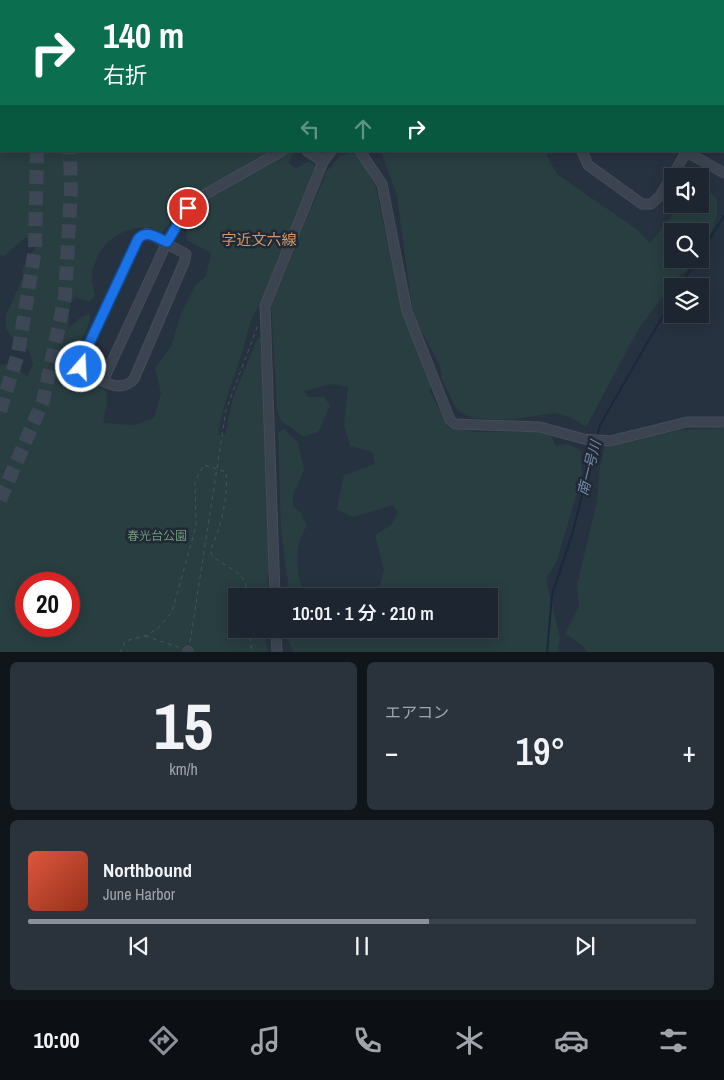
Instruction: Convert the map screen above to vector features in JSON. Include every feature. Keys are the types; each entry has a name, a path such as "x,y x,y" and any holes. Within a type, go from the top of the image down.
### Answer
{"lane":[{"path":"103,381 167,242 195,200 280,152"},
{"path":"308,152 323,162"},
{"path":"275,588 265,306 323,162 331,152"},
{"path":"361,152 382,184 407,311 450,420 455,424 540,427 584,439 610,441 687,422 724,422"},
{"path":"582,152 588,165 642,204 652,204 660,196 687,152 724,173"},
{"path":"147,233 167,242 186,254 185,260 134,379 128,385 121,387 103,381 84,372 81,361 138,239 141,234 147,233"},
{"path":"276,638 277,652"}],"path":[{"path":"145,636 188,652 226,410 258,323"},
{"path":"120,652 125,641 145,636 157,629 172,612 196,526 195,481 204,466 226,472 227,489 218,530 211,546 211,554 219,562 243,575 247,588"},
{"path":"250,638 252,652"}],"green space":[{"name":"春光台公園","path":"0,152 293,152 289,163 296,169 308,161 317,166 263,302 251,320 225,405 218,435 225,435 233,398 257,339 264,336 271,567 267,577 268,588 228,588 228,638 267,638 265,641 268,652 0,652 0,365 9,364 27,376 33,364 30,352 11,336 6,328 6,315 23,277 23,267 43,237 25,238 4,256 0,254","holes":["193,190 200,190 204,201 194,214 186,234 187,240 211,253 206,276 196,285 181,314 171,346 155,368 161,393 154,418 135,425 103,423 107,402 106,391 73,373 73,361 91,318 89,314 81,317 68,329 70,305 75,297 88,302 95,296 92,272 100,252 112,238 129,230 150,227 159,235 188,200"]},
{"path":"381,152 547,152 547,156 557,174 639,231 650,243 664,225 664,268 690,268 677,278 664,278 664,295 639,328 586,427 572,418 555,413 508,420 472,418 457,410 442,380 440,366 413,315 397,196"},
{"path":"351,153 358,155 375,184 400,300 432,384 430,392 448,427 477,432 545,432 550,434 556,446 568,444 581,451 582,475 557,561 546,579 560,638 558,652 294,652 287,638 498,638 498,588 379,588 384,570 375,535 391,525 398,513 393,505 354,517 337,510 344,475 375,464 372,452 350,446 344,425 348,387 332,384 304,391 308,397 324,397 330,405 319,431 304,437 281,421 277,409 271,303 327,171 340,156"},
{"path":"709,191 717,199 717,215 709,240 709,223 666,223 674,213 709,213"},
{"path":"724,428 724,652 587,652 582,645 565,634 579,606 577,585 597,501 600,466 605,445 680,430"},
{"path":"284,429 298,443 304,470 293,495 293,506 301,513 307,526 300,542 297,561 302,588 287,588 281,530 278,433"}],"waterway":[{"name":"南一号川","path":"709,240 724,216"},
{"name":"南一号川","path":"685,278 691,268"},
{"name":"南一号川","path":"597,437 600,425 664,314"},
{"name":"南一号川","path":"547,652 552,595 572,535 595,444"}],"tunnel":[{"path":"0,411 18,354 35,249 37,152"},
{"path":"0,500 43,401 65,297 71,189 70,152"}],"district":[{"name":"字近文六線","path":"259,240"}],"route":[{"path":"81,367 81,361 141,234 147,233 167,242 188,208"}]}
